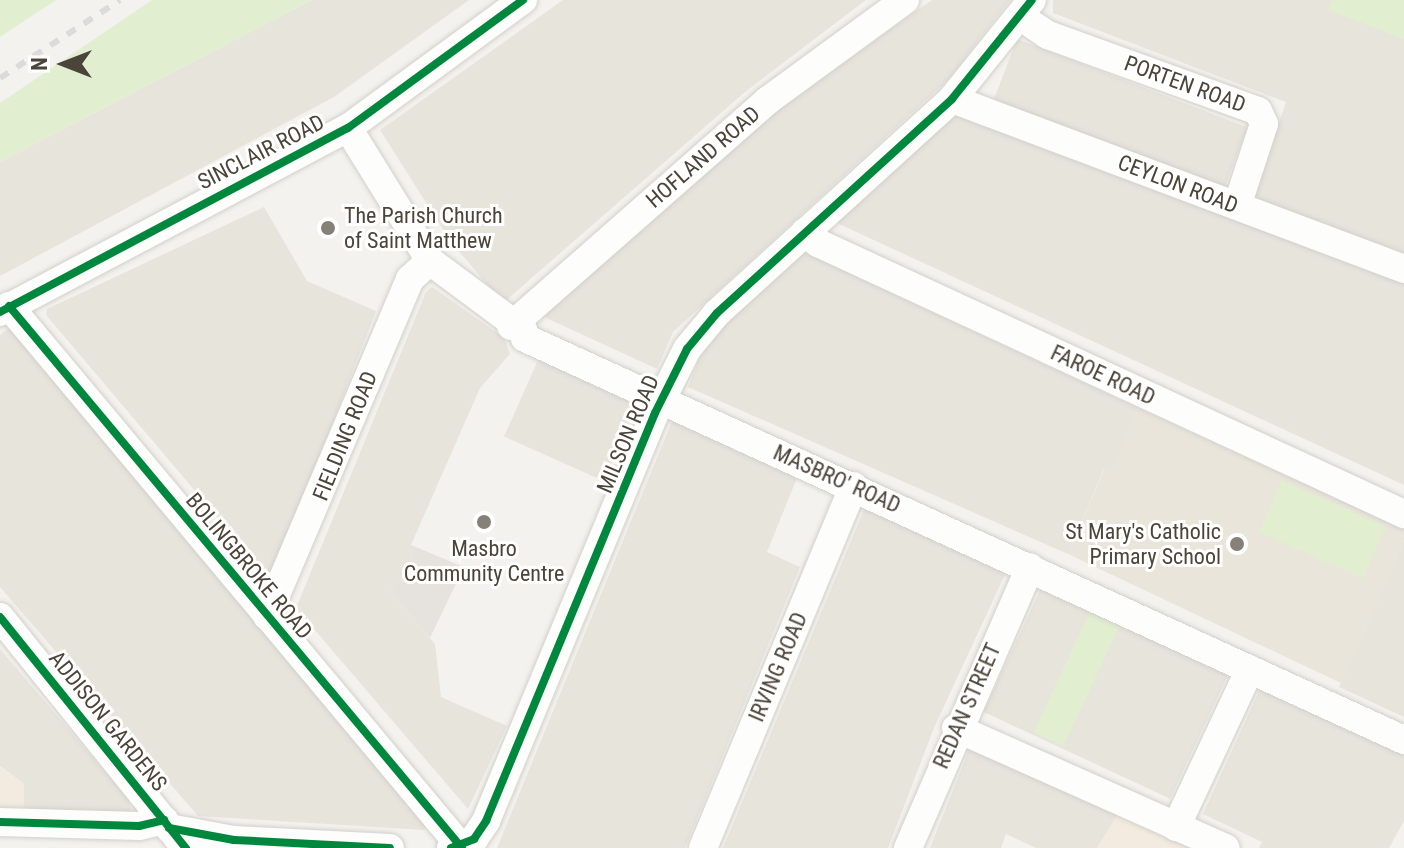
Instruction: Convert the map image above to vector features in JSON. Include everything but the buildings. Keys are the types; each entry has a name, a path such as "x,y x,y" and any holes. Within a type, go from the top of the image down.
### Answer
{"street":[{"name":"SINCLAIR ROAD","path":"5,309 348,128 523,0"},
{"name":"HOFLAND ROAD","path":"511,326 767,101 905,0"},
{"name":"MILSON ROAD","path":"458,847 474,839 486,821 661,400 694,339 805,232 952,99 1026,8"},
{"name":"PORTEN ROAD","path":"1026,8 1048,35 1258,111 1264,124 1237,206"},
{"name":"CEYLON ROAD","path":"952,99 1404,269"},
{"name":"MASBRO' ROAD","path":"348,128 430,261 511,326 523,330 525,338 1404,740"},
{"name":"FAROE ROAD","path":"805,232 1404,514"},
{"name":"FIELDING ROAD","path":"267,616 410,279 430,261"},
{"name":"BOLINGBROKE ROAD","path":"5,309 267,616 458,847"},
{"name":"IRVING ROAD","path":"703,848 854,486"},
{"name":"REDAN STREET","path":"908,848 956,728 1030,567"},
{"name":"ADDISON GARDENS","path":"0,617 173,832"},
{"path":"1176,827 1250,669"},
{"path":"956,728 1225,848"},
{"path":"0,822 139,826 230,844 390,848"}],"shaded area":[{"path":"312,0 469,0 334,97 0,276 0,162"},
{"path":"563,0 866,0 745,92 503,303 451,242 380,130"},
{"path":"932,0 1010,0 949,79 673,332 657,369 542,316 753,127"},
{"path":"1053,0 1404,0 1404,261 1251,204 1286,102 1053,13"},
{"path":"1017,39 1248,128 1223,192 992,103"},
{"path":"956,108 1404,284 1404,485 837,223"},
{"path":"264,207 307,281 376,311 275,572 268,577 46,315 47,309"},
{"path":"801,251 1138,408 1113,472 1104,469 1068,554 688,387 710,332"},
{"path":"432,287 504,338 510,354 480,388 411,545 412,567 389,591 435,644 441,697 507,726 468,809 296,608 426,292"},
{"path":"11,326 429,823 424,830 198,816 0,587 0,335"},
{"path":"539,358 639,402 604,481 504,437"},
{"name":"St Mary's Catholic Primary School","path":"1138,408 1404,529 1404,540 1341,683 1068,554 1105,468 1113,471"},
{"path":"673,419 799,473 767,552 800,567 685,848 497,848"},
{"path":"866,505 1008,568 934,728 888,848 723,848"},
{"path":"1404,540 1404,717 1339,687"},
{"path":"411,545 464,567 430,638 389,591 412,567"},
{"path":"1043,584 1230,671 1170,799 983,712"},
{"path":"0,649 129,800 132,814 24,808 24,784 0,766"},
{"path":"1261,687 1404,751 1404,821 1389,848 1259,848 1262,842 1203,814"},
{"path":"971,745 1119,813 1097,848 1036,848 1006,834 1001,848 930,848"},
{"path":"0,767 24,784 24,808 0,807"},
{"path":"1117,816 1192,848 1097,848"}],"green space":[{"path":"0,0 56,0 0,37"},
{"path":"152,0 312,0 0,162 0,103"},
{"path":"1332,0 1404,0 1404,39 1328,10"},
{"path":"1282,480 1386,526 1363,578 1259,532"},
{"path":"1091,609 1121,623 1063,746 1034,732"}],"railway":[{"path":"0,78 120,0"}],"cycle path":[{"path":"0,312 348,128 523,0"},
{"path":"451,848 474,839 486,821 655,413 687,349 717,313 952,99 1032,0"},
{"path":"9,306 462,848"},
{"path":"0,617 186,848"},
{"path":"0,822 139,826 164,820"},
{"path":"169,828 234,840 390,848"}],"place":[{"name":"The Parish Church of Saint Matthew","path":"328,228"},
{"name":"Masbro Community Centre","path":"484,522"},
{"name":"St Mary's Catholic Primary School","path":"1237,544"}]}
